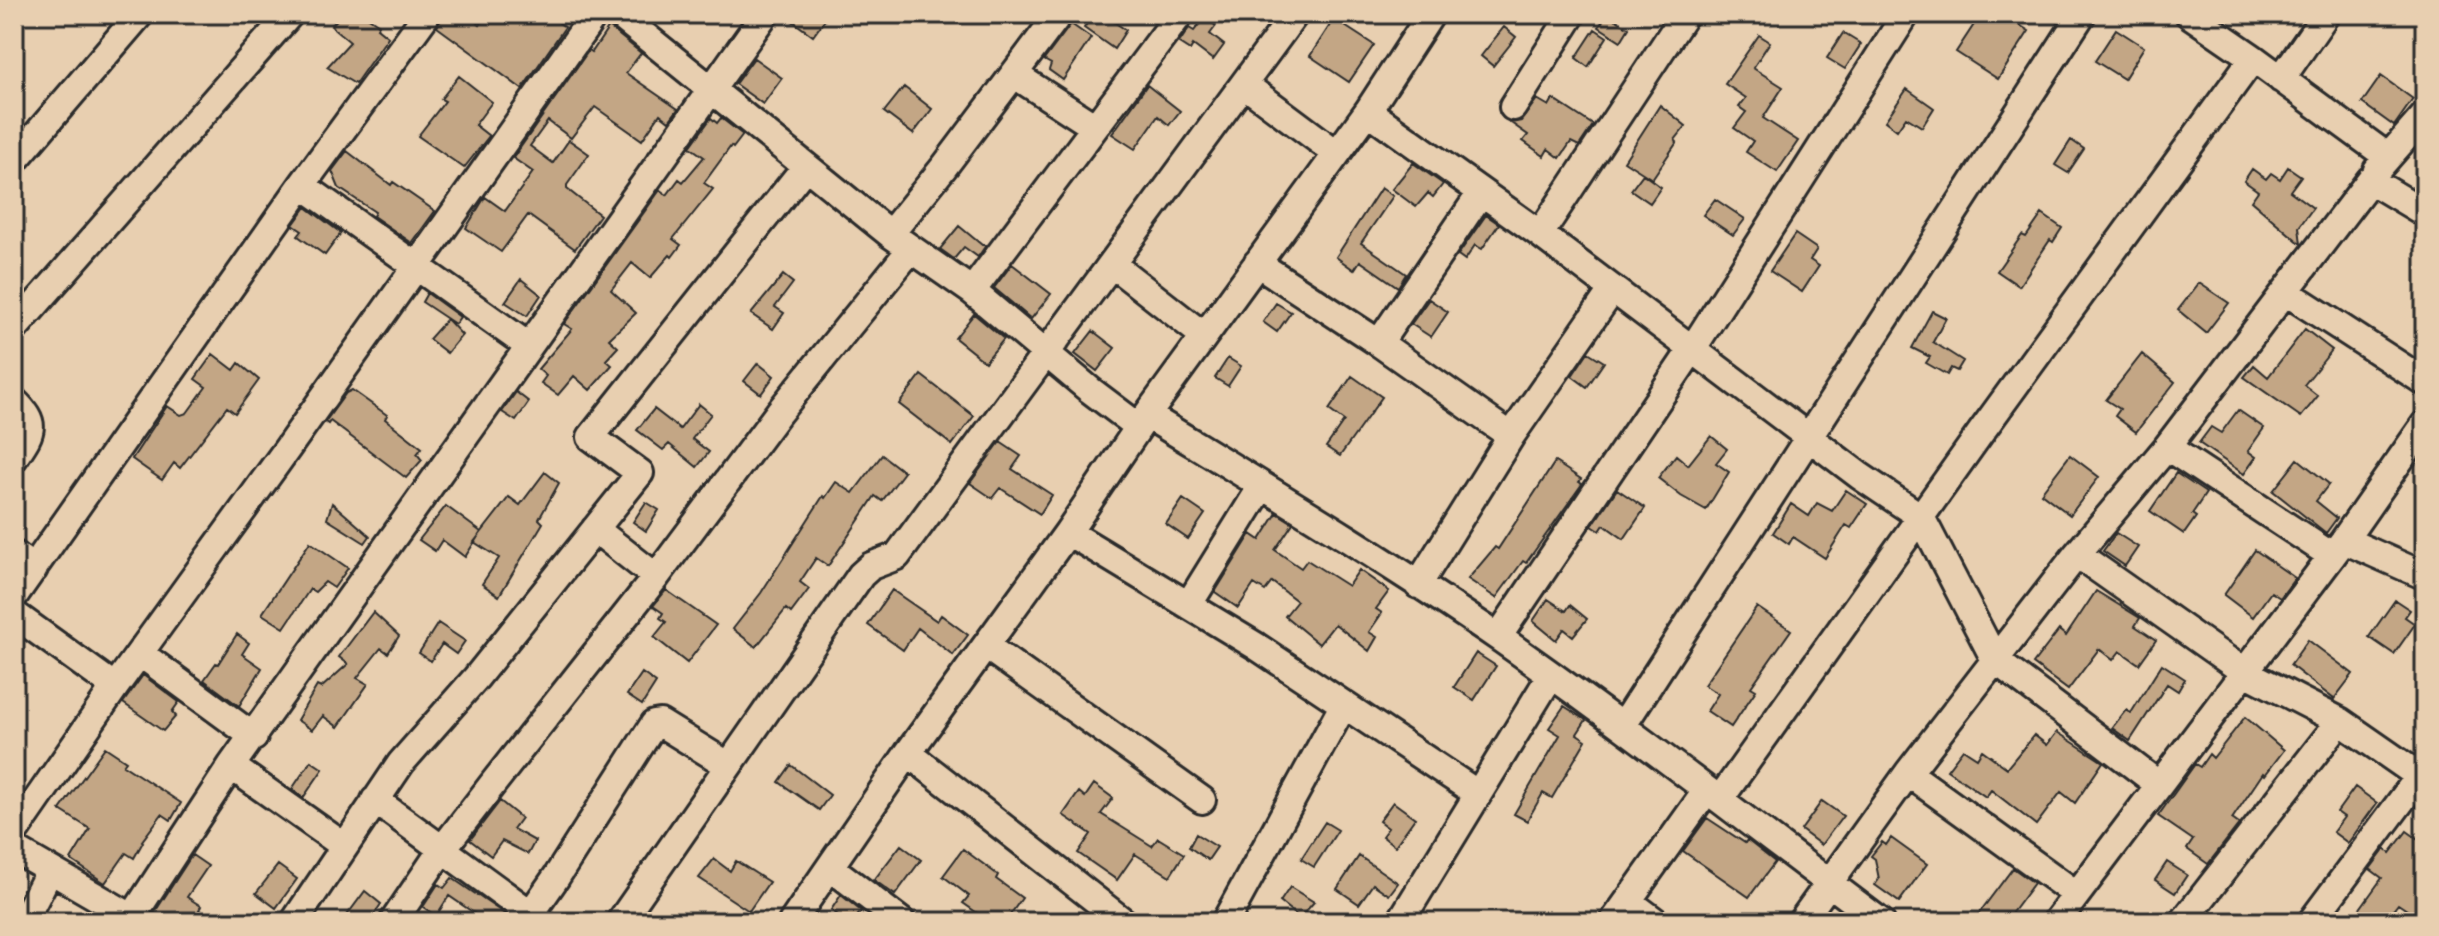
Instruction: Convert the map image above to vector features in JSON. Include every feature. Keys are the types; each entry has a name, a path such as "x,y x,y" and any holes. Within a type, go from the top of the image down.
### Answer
{"street":[{"path":"14,161 140,14"},
{"path":"14,329 290,14"},
{"path":"14,596 24,561 427,14"},
{"path":"14,833 595,14"},
{"path":"618,14 900,242 972,291 1046,353 1143,421 1262,486 1498,637 1623,725 1881,922"},
{"path":"14,849 132,916 231,766 527,345 765,14"},
{"path":"393,922 441,851 656,577 779,412 1059,14"},
{"path":"972,291 1180,14"},
{"path":"620,922 861,575 871,566 897,556 1295,14"},
{"path":"792,922 1143,421 1368,111 1431,14"},
{"path":"1513,107 1572,14"},
{"path":"1540,234 1685,14"},
{"path":"1498,637 1693,348 1906,14"},
{"path":"1623,725 2082,14"},
{"path":"2189,14 2388,157"},
{"path":"2281,79 2326,14"},
{"path":"1656,922 1621,911 1714,794 1921,517 2253,58"},
{"path":"1015,75 1095,127"},
{"path":"1245,85 1336,153"},
{"path":"1368,111 1540,234 1809,438 1921,517 1995,660 2158,784"},
{"path":"1801,922 1908,773 1995,660 2077,554 2167,447 2370,180 2425,115"},
{"path":"294,922 401,763 476,678 640,473 591,437 806,166"},
{"path":"2370,180 2425,213"},
{"path":"302,185 527,345"},
{"path":"1379,343 1481,193"},
{"path":"1257,263 1379,343 1511,436"},
{"path":"1112,264 1204,336"},
{"path":"1418,585 1511,436 1613,289"},
{"path":"2286,292 2425,382"},
{"path":"14,401 28,415 31,425 14,458"},
{"path":"2056,922 2338,548 2425,424"},
{"path":"2167,447 2338,548 2425,576"},
{"path":"1189,604 1262,486"},
{"path":"595,529 656,577"},
{"path":"1068,532 1189,604 1478,794"},
{"path":"2077,554 2243,671 2340,721 2422,779 2311,922"},
{"path":"14,614 115,687"},
{"path":"986,646 1202,800"},
{"path":"141,654 254,737"},
{"path":"1400,922 1551,675"},
{"path":"1225,922 1343,706"},
{"path":"2183,922 2340,721"},
{"path":"375,800 533,919 624,768 656,722 728,765"},
{"path":"908,753 1124,922"},
{"path":"231,766 344,846"},
{"path":"1908,773 2076,894"},
{"path":"830,867 902,922"},
{"path":"23,922 50,870"}],"building":[{"path":"342,14 363,14 379,25 377,28 388,37 355,84 327,67 350,42 331,26"},
{"path":"443,14 465,14 480,25 488,14 500,22 506,14 546,14 565,27 522,89 437,27"},
{"path":"783,14 829,14 813,36"},
{"path":"1093,14 1102,14 1126,30 1114,49 1084,28"},
{"path":"1607,14 1629,28 1621,41 1599,27"},
{"path":"1981,14 2002,14 2029,31 1998,79 1956,52"},
{"path":"1205,17 1216,26 1210,34 1224,45 1213,60 1193,45 1190,50 1179,43 1189,28 1194,31"},
{"path":"1334,19 1374,45 1349,82 1310,56"},
{"path":"1071,24 1091,38 1063,80 1049,70 1051,64 1044,60"},
{"path":"609,27 641,53 626,73 678,109 669,121 660,114 642,140 595,107 571,138 548,121 530,146 553,163 569,140 589,154 567,189 600,215 575,249 528,215 501,252 466,228 485,197 505,211 533,172 513,158 589,50 592,52"},
{"path":"1504,27 1516,37 1493,66 1481,56"},
{"path":"1595,29 1607,37 1588,67 1576,58"},
{"path":"2116,29 2144,47 2124,79 2095,61"},
{"path":"1843,33 1861,44 1845,69 1827,58"},
{"path":"1759,35 1770,42 1753,68 1783,87 1763,118 1798,141 1777,172 1746,152 1753,141 1734,128 1746,112 1739,107 1746,98 1725,84"},
{"path":"754,58 782,78 763,104 735,84"},
{"path":"459,76 492,102 475,125 489,136 464,168 418,136 445,101 441,99"},
{"path":"2381,76 2413,99 2394,126 2362,103"},
{"path":"1147,85 1180,111 1169,125 1158,116 1135,149 1112,134"},
{"path":"904,87 932,109 913,134 884,112"},
{"path":"1907,89 1934,108 1922,127 1906,117 1897,130 1885,121"},
{"path":"1537,99 1549,106 1553,99 1593,125 1579,146 1571,142 1560,158 1548,149 1544,156 1523,141 1528,135 1511,123 1521,121"},
{"path":"1660,105 1686,126 1652,179 1624,161"},
{"path":"711,118 717,123 721,118 743,135 704,183 713,189 673,239 681,245 672,257 670,255 650,278 632,263 611,290 636,313 609,339 618,347 606,360 612,365 590,390 574,376 558,395 541,383 546,376 538,369 572,329 564,324 660,190 667,195 679,179 683,182 704,157 690,147"},
{"path":"2071,140 2084,149 2068,173 2055,165"},
{"path":"347,151 391,185 393,182 435,211 412,243 373,216 375,212 339,188 332,171"},
{"path":"1413,163 1443,184 1433,197 1428,193 1416,207 1392,189"},
{"path":"2288,167 2301,176 2290,191 2313,208 2299,227 2301,244 2251,201 2258,191 2244,181 2252,169 2266,179 2271,173 2280,179"},
{"path":"1643,174 1661,187 1650,203 1631,190"},
{"path":"1381,188 1393,196 1361,243 1406,274 1398,287 1360,261 1354,270 1336,257"},
{"path":"1715,199 1745,219 1733,235 1703,215"},
{"path":"306,207 341,233 325,255 298,236 302,231 293,225"},
{"path":"2042,214 2062,228 2053,242 2050,240 2019,286 1997,271 2022,235 2026,237"},
{"path":"1486,215 1499,224 1482,249 1475,245 1465,260 1458,255"},
{"path":"959,226 986,245 978,257 964,247 954,259 940,249"},
{"path":"1795,234 1817,249 1810,260 1819,266 1802,292 1770,271"},
{"path":"1012,264 1051,294 1031,319 994,288"},
{"path":"783,275 793,283 775,307 784,313 773,329 751,314"},
{"path":"521,279 541,295 527,316 505,302"},
{"path":"2199,283 2229,303 2206,333 2178,310"},
{"path":"427,293 460,317 455,324 422,302"},
{"path":"1429,299 1448,312 1431,337 1411,324"},
{"path":"1276,303 1291,312 1277,332 1263,322"},
{"path":"1932,311 1946,318 1933,342 1963,361 1957,371 1951,368 1947,375 1926,363 1930,357 1912,348"},
{"path":"974,314 1004,339 985,362 955,338"},
{"path":"447,319 462,335 447,353 429,339"},
{"path":"2305,329 2332,350 2304,385 2318,396 2301,417 2244,377 2254,365 2268,377"},
{"path":"1093,331 1115,348 1097,371 1075,354"},
{"path":"1588,352 1604,362 1587,387 1572,376"},
{"path":"213,354 234,370 239,363 259,380 235,413 227,407 180,468 174,463 162,480 132,459 167,406 181,415 187,413 206,387 195,379"},
{"path":"2142,354 2175,382 2136,432 2115,416 2120,409 2106,400"},
{"path":"1228,358 1241,366 1228,386 1215,378"},
{"path":"758,363 774,376 761,394 744,381"},
{"path":"921,375 974,416 952,445 899,404"},
{"path":"1352,376 1382,397 1340,456 1326,447 1344,421 1329,410"},
{"path":"352,390 387,415 385,419 422,448 417,454 422,460 406,478 330,421 328,424 325,422 346,393"},
{"path":"516,392 529,402 516,421 502,412"},
{"path":"699,404 711,414 692,439 709,452 697,467 669,444 663,450 637,430 654,409 680,429"},
{"path":"2238,410 2264,428 2248,451 2256,457 2244,474 2199,443 2211,427 2221,433"},
{"path":"1711,436 1727,449 1716,463 1729,472 1706,510 1658,478 1676,455 1688,465"},
{"path":"1000,442 1021,456 1012,469 1052,495 1040,514 1000,488 992,498 970,483"},
{"path":"882,455 904,472 882,501 875,496 828,566 816,558 800,582 809,589 791,613 786,609 756,647 733,629 761,593 823,496 825,498 836,482 853,493"},
{"path":"2070,455 2099,477 2070,515 2041,493"},
{"path":"2298,459 2329,484 2316,501 2337,518 2326,533 2273,491"},
{"path":"1555,462 1581,479 1579,482 1582,484 1526,563 1523,561 1496,598 1468,579 1495,547 1498,549"},
{"path":"545,472 559,483 539,519 543,523 499,596 482,584 499,558 474,542 509,497 520,505"},
{"path":"2176,473 2206,493 2192,514 2196,517 2184,534 2150,511"},
{"path":"1617,489 1645,508 1624,539 1604,525 1600,531 1592,526"},
{"path":"1846,490 1867,504 1851,528 1846,525 1825,558 1793,537 1789,544 1773,533 1791,504 1809,516 1817,503 1832,511"},
{"path":"1183,499 1205,514 1188,539 1166,524"},
{"path":"646,502 659,510 646,531 633,522"},
{"path":"332,503 370,536 365,543 327,519"},
{"path":"446,506 481,532 465,557 442,540 435,551 419,540"},
{"path":"1277,513 1293,523 1275,550 1301,568 1307,560 1348,586 1359,570 1389,591 1376,609 1382,613 1369,632 1377,637 1369,651 1335,624 1319,644 1285,616 1297,601 1272,582 1265,591 1254,584 1238,608 1215,592 1251,534 1260,540"},
{"path":"2116,533 2138,547 2125,566 2103,551"},
{"path":"310,542 348,568 334,588 325,582 315,592 310,589 284,628 262,614"},
{"path":"2255,550 2295,578 2280,598 2271,592 2253,617 2224,595"},
{"path":"666,590 716,625 687,663 654,637 666,622 660,618 663,613 653,606"},
{"path":"892,590 937,621 941,615 968,635 953,655 918,628 903,650 868,625"},
{"path":"2096,591 2140,618 2135,626 2156,640 2139,664 2120,651 2113,660 2099,649 2068,690 2033,664 2059,630 2066,636"},
{"path":"1548,599 1566,611 1570,605 1587,619 1573,636 1564,629 1556,640 1533,621"},
{"path":"2395,600 2410,610 2405,617 2415,624 2394,654 2369,637"},
{"path":"1757,607 1791,630 1751,687 1756,690 1731,727 1707,711 1718,694 1704,685"},
{"path":"373,612 399,636 388,653 381,648 357,678 368,684 338,727 323,716 312,730 297,720 317,686 321,688 348,664 339,657"},
{"path":"438,623 465,641 456,654 442,644 431,661 419,653"},
{"path":"237,634 249,643 242,654 262,668 239,706 204,680"},
{"path":"2308,640 2353,674 2334,699 2290,665"},
{"path":"1476,653 1496,666 1474,700 1454,687"},
{"path":"2162,664 2185,679 2178,691 2167,684 2130,741 2112,728 2126,710 2131,713"},
{"path":"642,673 656,683 642,705 627,695"},
{"path":"143,675 179,702 172,712 176,716 163,731 123,703"},
{"path":"1564,706 1586,720 1577,734 1586,740 1552,798 1543,793 1527,821 1514,814 1560,735 1549,728"},
{"path":"2245,717 2284,750 2265,775 2263,773 2232,819 2239,824 2208,864 2187,849 2193,840 2158,816 2195,764 2200,767 2209,754 2213,758"},
{"path":"2057,732 2103,762 2075,803 2061,792 2036,825 1991,790 1986,797 1947,770 1963,749 1977,758 1982,750 2007,768 2034,735 2047,745"},
{"path":"105,747 126,761 123,765 181,803 171,820 162,814 134,858 126,853 105,883 71,860 90,829 60,810"},
{"path":"311,761 323,769 303,798 292,789"},
{"path":"791,765 830,795 819,810 779,782"},
{"path":"1094,784 1113,798 1101,814 1152,846 1158,838 1184,854 1170,876 1135,854 1117,880 1078,853 1091,834 1063,815 1079,792 1085,797"},
{"path":"2355,787 2377,803 2348,843 2333,832 2344,817 2337,812"},
{"path":"500,801 521,818 513,829 535,841 528,854 502,841 491,856 470,840"},
{"path":"1822,801 1843,816 1821,845 1801,830"},
{"path":"1393,802 1415,818 1395,846 1382,836 1388,828 1379,821"},
{"path":"1707,818 1745,843 1747,840 1775,862 1749,897 1683,851"},
{"path":"1325,822 1338,830 1314,867 1301,859"},
{"path":"2407,831 2425,844 2425,855 2419,864 2425,868 2425,922 2398,904 2384,922 2375,922 2359,910 2382,878 2370,869 2385,849 2390,853"},
{"path":"1196,834 1217,847 1208,860 1189,847"},
{"path":"1891,838 1927,864 1899,902 1875,885 1879,879 1875,859 1871,856 1882,842 1886,845"},
{"path":"901,845 921,860 895,895 874,880"},
{"path":"963,849 1022,898 1005,922 990,922 963,903 969,896 943,876"},
{"path":"192,855 208,866 187,897 217,922 165,922 153,915"},
{"path":"1359,856 1398,883 1389,895 1373,884 1359,904 1337,889"},
{"path":"714,859 730,871 736,861 769,882 749,911 699,878"},
{"path":"2167,862 2187,875 2175,893 2155,880"},
{"path":"278,865 297,879 276,908 256,893"},
{"path":"2013,868 2034,883 2005,922 1986,922 1977,916"},
{"path":"452,878 509,917 506,922 487,922 449,896 436,916 423,907 438,884 444,888"},
{"path":"1290,887 1314,902 1300,918 1280,902"},
{"path":"365,891 381,904 369,922 342,922"},
{"path":"841,895 861,911 853,922 831,910"}]}
